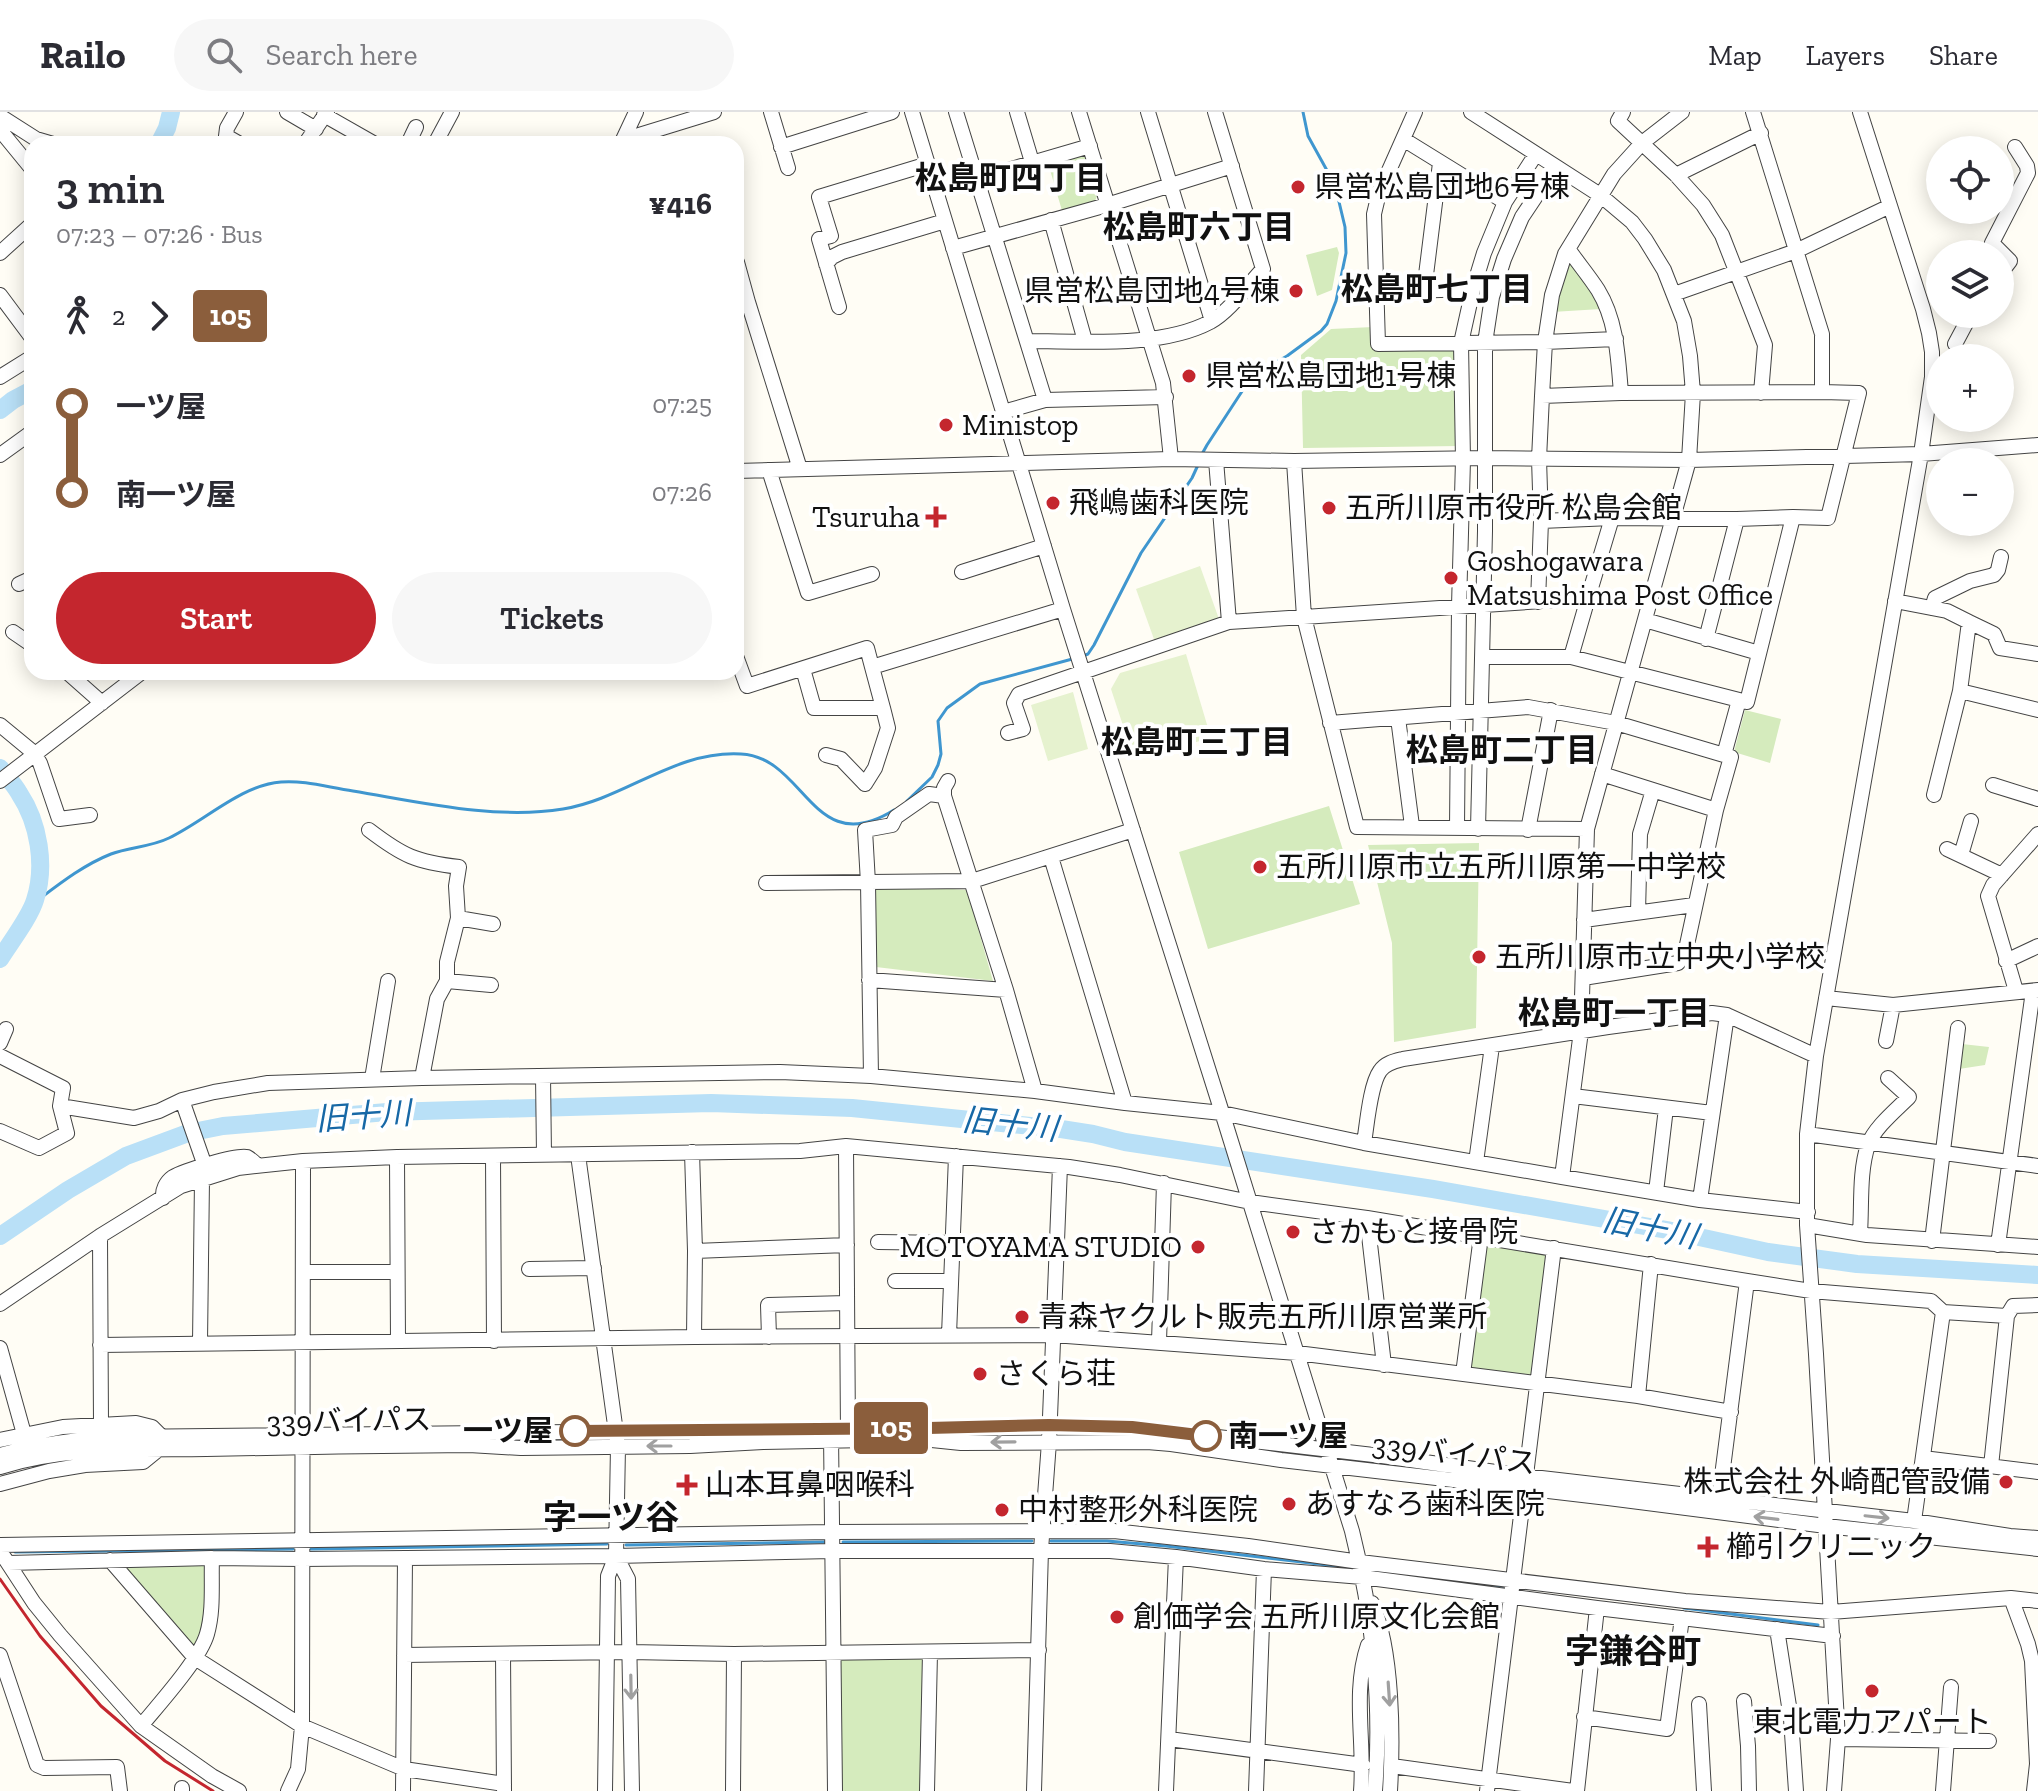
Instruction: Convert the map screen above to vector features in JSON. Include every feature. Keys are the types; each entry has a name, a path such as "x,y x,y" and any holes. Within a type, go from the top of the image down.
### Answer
{"street":[{"path":"226,136 236,112"},
{"path":"287,112 316,129"},
{"path":"439,136 452,112"},
{"path":"625,136 636,112"},
{"path":"640,136 714,112"},
{"path":"771,112 788,168"},
{"path":"781,147 892,112"},
{"path":"912,112 1063,609 1332,1465 1362,1577 1381,1629 1390,1712 1390,1791"},
{"path":"956,112 1045,400"},
{"path":"1017,112 1032,162"},
{"path":"1079,112 1166,397 1171,459"},
{"path":"1148,112 1212,321"},
{"path":"1028,341 1150,340 1212,321 1263,269 1215,112"},
{"path":"1415,112 1379,193 1374,214 1378,344 1616,339"},
{"path":"1471,112 1600,195 1632,222 1664,270 1684,321 1690,356 1693,393 1689,460 1587,829 1581,1031 1562,1177"},
{"path":"1623,112 1618,121 1676,175 1703,205 1722,235 1765,345 1761,393"},
{"path":"1538,602 1541,521 1539,459 1545,342 1552,295 1565,254 1614,174 1642,143 1682,112"},
{"path":"1753,112 1822,334 1822,392"},
{"path":"1834,1791 1838,1739 1807,1222 1807,1134 1816,1056 1932,377 1932,352 1923,309 1860,112"},
{"path":"311,136 326,114 362,136"},
{"path":"0,116 31,136"},
{"path":"412,136 416,127"},
{"path":"0,130 24,159"},
{"path":"1676,175 1761,133"},
{"path":"1403,139 1505,202"},
{"path":"977,179 1090,146"},
{"path":"1994,240 2028,173 2015,147"},
{"path":"1457,828 1463,460 1461,343 1484,253 1505,202 1536,154"},
{"path":"1424,291 1440,163"},
{"path":"839,307 819,239 831,236 819,197 928,164"},
{"path":"953,248 1232,166"},
{"path":"1478,829 1485,531 1485,343 1492,297 1504,259 1522,217 1557,168"},
{"path":"1674,294 1796,251 1890,206"},
{"path":"1051,220 1085,341"},
{"path":"826,264 842,252 945,221"},
{"path":"0,253 24,231"},
{"path":"1569,250 1599,293 1616,339 1621,393"},
{"path":"1484,253 1504,259"},
{"path":"1375,292 1473,289"},
{"path":"0,295 24,327"},
{"path":"744,310 800,469"},
{"path":"1955,344 1964,328"},
{"path":"0,377 24,362"},
{"path":"1541,521 1828,518 1859,393 1542,396"},
{"path":"1003,412 1045,400 1166,397"},
{"path":"0,455 24,438"},
{"path":"744,471 1171,459 1689,460 1921,454 2038,445"},
{"path":"1213,460 1229,622"},
{"path":"1294,461 1304,617 1357,827 1587,829"},
{"path":"769,470 808,593 872,574"},
{"path":"1482,657 1571,657 1747,702 1793,517"},
{"path":"1571,657 1612,518"},
{"path":"1706,639 1737,519"},
{"path":"962,572 1044,546"},
{"path":"1932,608 1935,598 1970,581 1994,575 2001,557"},
{"path":"1008,733 1023,729 1014,703 1019,694 1229,622 1588,598"},
{"path":"1895,601 1947,611 1994,634 2000,648 2038,654"},
{"path":"872,667 1063,609"},
{"path":"1645,620 1759,653"},
{"path":"1934,795 1960,691 1969,622"},
{"path":"13,632 24,640"},
{"path":"744,678 747,686 867,648 888,728 875,768 865,784 841,759 826,755"},
{"path":"803,669 814,708 883,708"},
{"path":"76,680 102,703"},
{"path":"0,781 132,680"},
{"path":"1960,691 2038,710"},
{"path":"1724,755 1739,700"},
{"path":"1330,723 1528,707 1616,723 1731,757 1716,810 1685,954 1678,963 1583,978"},
{"path":"1528,830 1551,710"},
{"path":"1398,718 1412,826"},
{"path":"0,725 40,763 59,819 90,815"},
{"path":"1602,774 1716,810"},
{"path":"1993,785 2038,799"},
{"path":"871,1076 865,830 892,825 896,817 929,794 946,788 1035,1091"},
{"path":"1638,912 1640,834 1653,790"},
{"path":"1961,855 1971,821"},
{"path":"369,830 399,853 429,864 459,867 456,886 458,918 447,962 447,981 437,999 422,1078"},
{"path":"766,883 972,881 1133,830"},
{"path":"2016,991 1988,896 1993,885 2038,834"},
{"path":"1947,849 2002,875"},
{"path":"1051,857 1125,1103"},
{"path":"1584,920 1694,905"},
{"path":"458,918 493,924"},
{"path":"2006,961 2038,946"},
{"path":"869,980 1006,990"},
{"path":"372,1079 388,981"},
{"path":"447,981 491,985"},
{"path":"1826,998 1893,1005 2036,991 1998,1245"},
{"path":"1886,1041 1893,1005"},
{"path":"1364,1143 1380,1070 1403,1059 1712,1013 1727,1015 1816,1056"},
{"path":"1700,1200 1727,1015"},
{"path":"1932,1241 1958,1028"},
{"path":"1476,1162 1492,1046"},
{"path":"0,1056 63,1088 60,1106 67,1133 39,1148 0,1131"},
{"path":"60,1106 134,1118 225,1090 268,1083 372,1079 543,1079 780,1072 871,1076 1035,1091 1224,1118 1656,1192 1860,1233 2038,1247"},
{"path":"1860,1233 1863,1172 1869,1143 1883,1123 1909,1097 1888,1078"},
{"path":"543,1079 544,1155"},
{"path":"1573,1096 1712,1113"},
{"path":"183,1103 204,1169 200,1343"},
{"path":"1656,1192 1666,1108"},
{"path":"1807,1134 2038,1166"},
{"path":"846,1146 848,1435"},
{"path":"0,1304 204,1169 397,1157 800,1151 846,1146 1060,1166 1164,1183 1250,1202 1481,1236 1747,1281 1811,1291 1931,1301 1943,1312 2007,1316"},
{"path":"692,1152 694,1337"},
{"path":"578,1155 618,1447 616,1556 608,1576 605,1791"},
{"path":"493,1156 494,1341"},
{"path":"949,1335 956,1156"},
{"path":"397,1157 398,1341"},
{"path":"288,1791 298,1769 302,1726 303,1161"},
{"path":"1034,1791 1041,1550 1049,1442 1060,1166"},
{"path":"1159,1342 1164,1183"},
{"path":"1367,1218 1384,1365"},
{"path":"100,1236 101,1424"},
{"path":"1463,1374 1481,1236"},
{"path":"878,1242 953,1243"},
{"path":"695,1251 847,1245"},
{"path":"1488,1786 1554,1248"},
{"path":"1638,1396 1651,1264"},
{"path":"529,1269 594,1268"},
{"path":"303,1272 397,1272"},
{"path":"895,1281 951,1281"},
{"path":"1718,1506 1747,1281"},
{"path":"769,1337 768,1305 847,1303"},
{"path":"1991,1466 2007,1316 2013,1306 2038,1305"},
{"path":"1914,1521 1943,1312"},
{"path":"100,1345 1053,1335 1297,1353 1638,1396 1731,1412"},
{"path":"0,1348 24,1434"},
{"path":"0,1440 63,1427 136,1423 152,1427 161,1444"},
{"path":"0,1467 64,1453 161,1444 617,1431 848,1435 1049,1425 1132,1427 1382,1456 1524,1482"},
{"path":"831,1435 835,1791"},
{"name":"339バイパス","path":"302,1441 521,1448 618,1447 831,1435"},
{"name":"339バイパス","path":"848,1435 961,1443 1171,1444 1281,1460 1524,1482 2038,1549"},
{"path":"0,1455 73,1440 118,1437 161,1444"},
{"path":"0,1484 85,1465 143,1462 161,1444"},
{"path":"1923,1458 2038,1472"},
{"path":"1825,1519 1914,1521 2038,1538"},
{"path":"0,1545 832,1532 1114,1531 1176,1537 1362,1577"},
{"path":"4,1557 302,1559 832,1551 1110,1551 1264,1569 1831,1612 2011,1598 2038,1601"},
{"path":"616,1556 628,1579 632,1791"},
{"path":"4,1557 34,1603 141,1726 212,1776 239,1791"},
{"path":"1166,1791 1176,1557"},
{"path":"141,1726 195,1658 207,1635 212,1558"},
{"path":"403,1791 405,1558"},
{"path":"110,1560 195,1658 302,1726 404,1769 504,1788 503,1654"},
{"path":"1256,1791 1264,1569"},
{"path":"1362,1577 1374,1673 1377,1726 1375,1791"},
{"path":"1512,1588 1597,1608 1833,1636"},
{"path":"2011,1598 2033,1644 2037,1764 2034,1791"},
{"path":"1392,1766 1448,1774 1488,1786 1575,1791 1597,1608"},
{"path":"1584,1717 1667,1729 1682,1618"},
{"path":"1777,1629 1791,1719 1796,1791"},
{"path":"1361,1791 1363,1765 1359,1680 1370,1638"},
{"path":"404,1655 1039,1650"},
{"path":"927,1791 930,1653"},
{"path":"733,1791 734,1654"},
{"path":"0,1655 37,1765 44,1768 117,1767 120,1791"},
{"path":"1943,1791 1951,1687"},
{"path":"1744,1701 1749,1791"},
{"path":"1699,1704 1704,1791"},
{"path":"1169,1739 1363,1765"},
{"path":"1838,1739 1989,1741"},
{"path":"1446,1791 1448,1774"}],"green space":[{"path":"1084,152 1098,194 1094,203 1063,214 1048,163"},
{"path":"1337,247 1339,253 1332,290 1317,296 1306,255"},
{"path":"1569,257 1588,285 1601,309 1552,312"},
{"path":"1373,327 1373,348 1457,348 1460,446 1303,448 1301,355 1331,329"},
{"path":"1200,566 1219,619 1155,642 1136,589"},
{"path":"1186,654 1211,738 1134,759 1111,689 1120,673"},
{"path":"1073,692 1088,749 1048,761 1031,705"},
{"path":"1745,710 1781,719 1770,763 1734,752"},
{"path":"1329,806 1360,904 1208,949 1179,852"},
{"path":"1479,843 1476,1028 1394,1042 1392,943 1368,845"},
{"path":"868,883 967,890 993,981 876,967"},
{"path":"1962,1044 1989,1047 1985,1065 1959,1069"},
{"path":"1484,1243 1547,1253 1532,1378 1468,1370"},
{"path":"203,1565 205,1609 195,1648 124,1573 128,1566"},
{"path":"925,1658 921,1791 841,1791 841,1659"}],"waterway":[{"path":"163,136 171,112"},
{"path":"1202,454 1252,376 1321,331 1336,301 1346,253 1345,227 1335,185 1308,136 1303,112"},
{"path":"0,410 24,394"},
{"path":"1083,656 1094,645 1141,553 1198,465"},
{"path":"907,801 932,777 938,765 941,754 938,721 947,708 980,684 1076,658"},
{"path":"34,903 101,859 162,841 237,797 281,782 308,783 458,808 537,812 586,804 694,760 741,754 763,759 781,771 827,815 845,823 867,822 894,810"},
{"path":"0,768 26,805 36,831 40,859 38,887 32,907 0,959"},
{"name":"旧十川","path":"0,1236 126,1156 188,1133 223,1126 387,1112 711,1103 852,1108 1061,1129 1125,1142 1433,1189 1667,1230 1768,1252 1857,1264 2038,1275"},
{"path":"843,1542 1032,1541"},
{"path":"1051,1541 1107,1541 1166,1546 1352,1568"},
{"path":"626,1545 825,1542"},
{"path":"311,1549 607,1544"},
{"path":"15,1552 293,1549"},
{"path":"1370,1571 1503,1586"},
{"path":"1684,1608 1818,1625"}],"railway":[{"path":"0,1579 40,1636 101,1706 165,1761 213,1791"}],"bus line":[{"name":"105","path":"575,1431 1049,1425 1132,1427 1206,1436"}],"place":[{"name":"県営松島団地6号棟","path":"1298,187"},
{"name":"県営松島団地4号棟","path":"1296,291"},
{"name":"県営松島団地1号棟","path":"1189,376"},
{"name":"Ministop","path":"946,425"},
{"name":"飛嶋歯科医院","path":"1053,503"},
{"name":"五所川原市役所 松島会館","path":"1329,508"},
{"name":"Tsuruha","path":"936,517"},
{"name":"Goshogawara Matsushima Post Office","path":"1451,578"},
{"name":"五所川原市立五所川原第一中学校","path":"1260,867"},
{"name":"五所川原市立中央小学校","path":"1479,957"},
{"name":"さかもと接骨院","path":"1293,1232"},
{"name":"MOTOYAMA STUDIO","path":"1198,1247"},
{"name":"青森ヤクルト販売五所川原営業所","path":"1022,1317"},
{"name":"さくら荘","path":"980,1374"},
{"name":"一ツ屋","path":"575,1431"},
{"name":"南一ツ屋","path":"1206,1436"},
{"name":"株式会社 外崎配管設備","path":"2006,1482"},
{"name":"山本耳鼻咽喉科","path":"687,1485"},
{"name":"あすなろ歯科医院","path":"1289,1504"},
{"name":"中村整形外科医院","path":"1002,1510"},
{"name":"櫛引クリニック","path":"1708,1547"},
{"name":"創価学会 五所川原文化会館","path":"1117,1617"},
{"name":"東北電力アパート","path":"1872,1691"}],"district":[{"name":"松島町四丁目","path":"1011,178"},
{"name":"松島町六丁目","path":"1199,227"},
{"name":"松島町七丁目","path":"1437,289"},
{"name":"松島町三丁目","path":"1197,742"},
{"name":"松島町二丁目","path":"1502,750"},
{"name":"松島町一丁目","path":"1614,1013"},
{"name":"字一ツ谷","path":"611,1517"},
{"name":"字鎌谷町","path":"1633,1651"}]}
